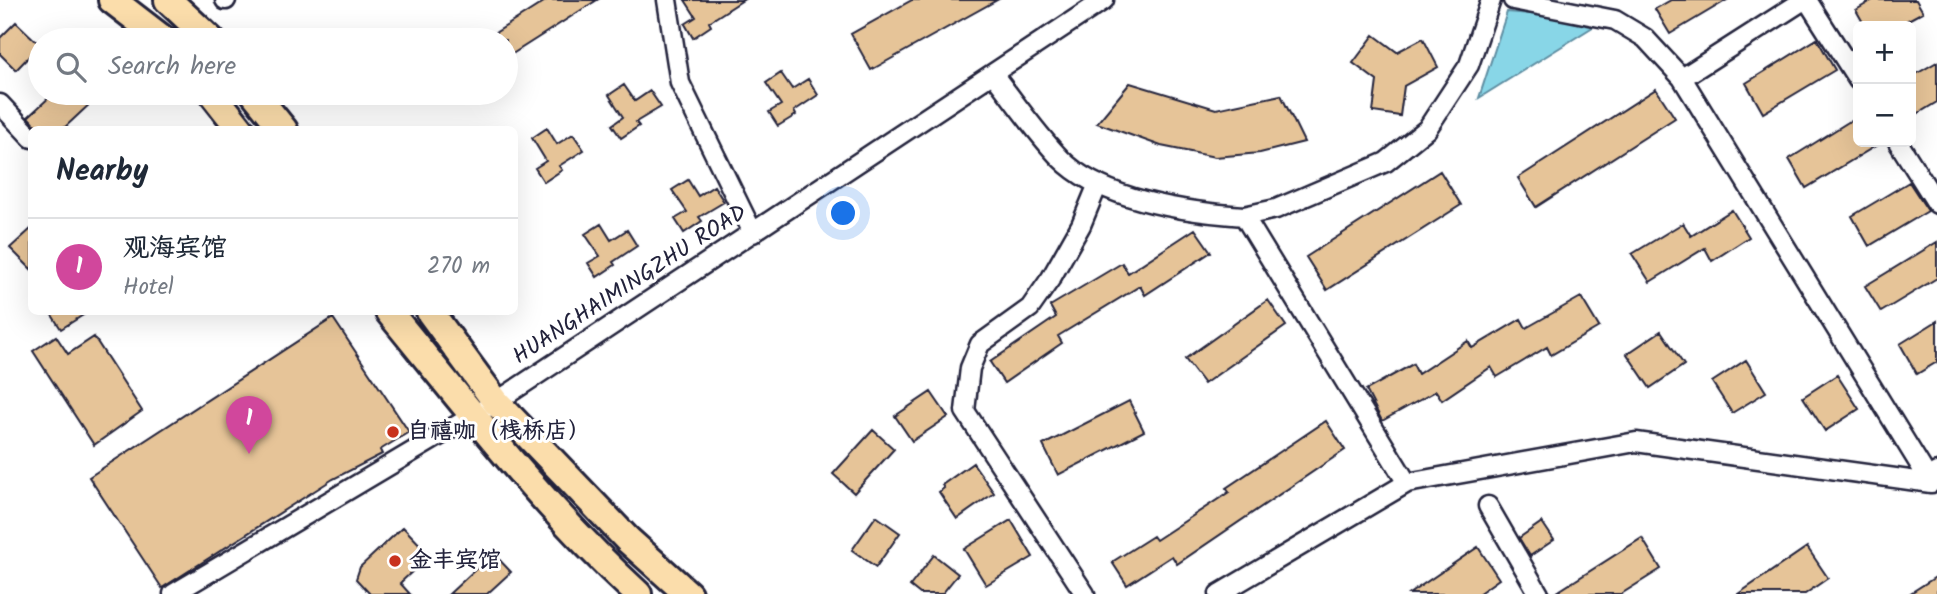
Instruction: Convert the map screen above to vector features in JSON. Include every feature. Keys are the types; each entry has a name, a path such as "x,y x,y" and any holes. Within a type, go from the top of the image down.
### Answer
{"main road":[{"path":"112,0 148,28"},
{"path":"168,0 198,28"},
{"path":"221,105 238,126"},
{"path":"264,105 281,126"},
{"path":"391,315 471,417 545,503 638,594"},
{"path":"432,315 496,402 611,523 688,594"}],"street":[{"path":"667,0 680,83 753,233"},
{"name":"HUANGHAIMINGZHU ROAD","path":"173,594 496,402 1104,0"},
{"path":"993,74 1062,160 1098,184 1157,204 1196,213 1244,216 1276,209 1387,162 1427,129 1468,65 1491,0"},
{"path":"1513,0 1615,20 1645,38 1682,78 1934,478"},
{"path":"1682,78 1805,0 1853,72"},
{"path":"0,103 28,134"},
{"path":"1901,147 1937,204"},
{"path":"1085,594 965,411 970,368 981,344 1030,308 1082,225 1098,184"},
{"path":"1244,216 1408,483"},
{"path":"1219,594 1408,483 1636,442 1934,478"},
{"path":"1488,506 1539,594"}],"water":[{"path":"1507,12 1588,19 1596,25 1479,98"}],"building":[{"path":"547,0 597,0 518,50 518,28 503,28"},
{"path":"685,0 743,0 709,22 711,26 693,38 685,24 696,17"},
{"path":"912,0 997,0 871,70 851,34"},
{"path":"1671,0 1727,0 1670,34 1655,9"},
{"path":"1873,0 1916,0 1923,12 1906,21 1862,21 1856,10"},
{"path":"16,22 28,34 28,58 16,70 0,54 0,38"},
{"path":"1374,35 1397,52 1423,38 1438,67 1404,86 1400,116 1373,112 1377,81 1353,63"},
{"path":"1817,39 1835,70 1763,113 1746,83"},
{"path":"1937,62 1937,102 1917,114 1916,112 1916,74"},
{"path":"781,73 792,89 808,79 818,95 794,111 796,115 778,126 769,112 781,105 766,83"},
{"path":"1130,83 1216,109 1281,95 1304,142 1260,153 1215,157 1161,146 1097,123"},
{"path":"624,85 635,101 650,91 661,107 636,122 639,126 621,138 612,125 623,117 609,95"},
{"path":"1656,89 1675,118 1536,207 1518,178"},
{"path":"41,105 89,105 66,126 36,126 28,117"},
{"path":"1853,119 1853,147 1874,147 1806,188 1789,159"},
{"path":"547,128 557,144 573,134 584,150 559,166 562,170 544,182 535,168 546,161 532,138"},
{"path":"1440,171 1461,205 1327,290 1306,257"},
{"path":"688,180 698,196 714,186 724,202 699,217 702,221 684,233 675,219 687,212 672,190"},
{"path":"1909,182 1928,211 1869,246 1852,216"},
{"path":"1732,210 1749,237 1712,261 1705,248 1650,282 1632,254 1683,223 1691,236"},
{"path":"601,224 611,240 627,230 637,246 597,277 588,263 600,256 585,234"},
{"path":"1195,229 1211,252 1145,295 1140,286 1058,336 1062,343 1004,383 990,362 1056,317 1050,306 1122,263 1128,273"},
{"path":"28,232 28,266 10,248"},
{"path":"1937,242 1937,278 1881,312 1865,286"},
{"path":"1581,297 1599,327 1551,355 1547,347 1497,377 1491,367 1442,400 1436,391 1382,421 1366,390 1413,364 1418,374 1468,341 1472,348 1521,319 1526,328"},
{"path":"1268,300 1286,326 1204,384 1185,359"},
{"path":"52,315 83,315 61,329"},
{"path":"333,318 409,432 380,450 382,454 333,479 162,588 89,477"},
{"path":"1937,321 1937,362 1917,374 1900,344"},
{"path":"1661,331 1684,365 1650,388 1627,354"},
{"path":"56,336 68,354 94,337 142,411 94,445 33,351"},
{"path":"1746,360 1766,392 1732,413 1712,382"},
{"path":"1837,375 1859,409 1825,431 1803,397"},
{"path":"931,392 948,417 912,441 895,416"},
{"path":"1129,401 1144,431 1058,475 1043,445"},
{"path":"1326,421 1345,450 1177,564 1172,556 1127,585 1112,562 1153,536 1156,540 1229,492 1226,488"},
{"path":"873,430 894,449 854,493 833,474"},
{"path":"973,463 994,493 957,519 939,492 944,488 942,485"},
{"path":"876,516 900,533 876,567 852,550"},
{"path":"1011,520 1033,557 986,585 964,549"},
{"path":"1542,522 1554,540 1530,556 1519,538"},
{"name":"金丰宾馆","path":"403,527 430,555 400,583 410,594 370,594 356,579 360,567"},
{"path":"1642,538 1661,569 1621,594 1554,594"},
{"path":"1478,547 1499,579 1478,594 1409,594"},
{"path":"1807,547 1828,578 1805,594 1738,594"},
{"path":"493,553 511,572 487,594 449,594"},
{"path":"934,555 958,574 942,594 920,594 910,586"},
{"path":"1937,576 1937,594 1909,594"}],"place":[{"name":"自禧咖（栈桥店）","path":"393,432"},
{"name":"观海宾馆","path":"249,454"},
{"name":"金丰宾馆","path":"395,561"}]}
